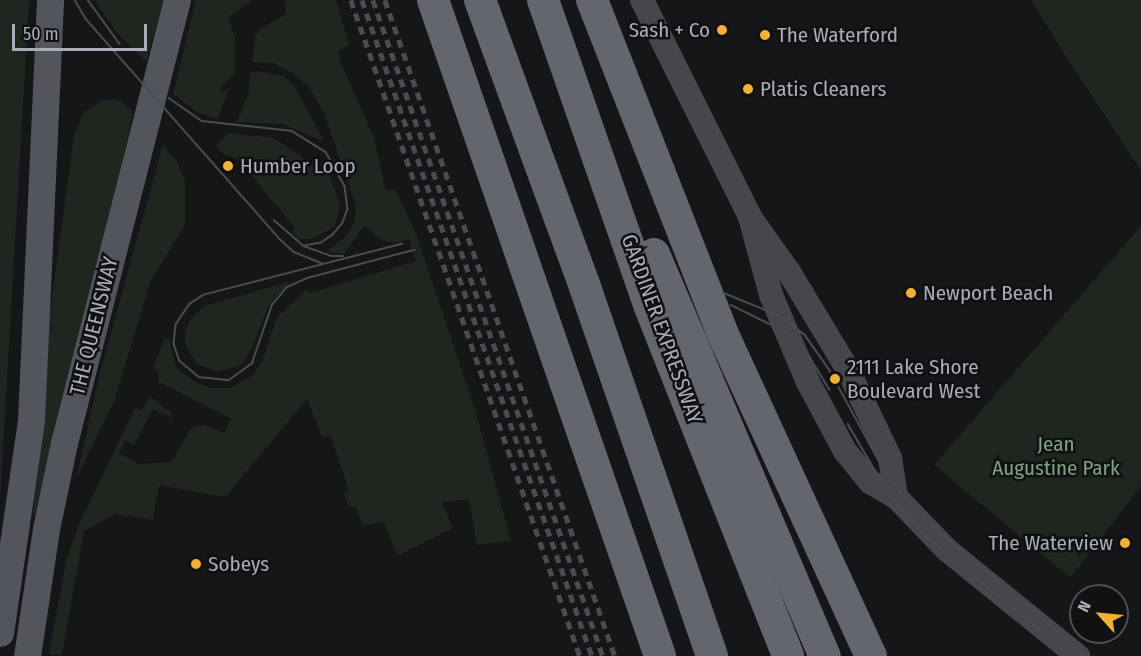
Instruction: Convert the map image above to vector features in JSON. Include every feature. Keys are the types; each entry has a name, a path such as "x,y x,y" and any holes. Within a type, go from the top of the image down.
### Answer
{"highway":[{"path":"433,0 660,656"},
{"path":"480,0 585,287 712,656"},
{"name":"GARDINER EXPRESSWAY","path":"543,0 559,45 636,231 788,656"},
{"path":"592,0 721,330 871,656"},
{"path":"661,305 825,656"}],"main road":[{"path":"0,633 31,420 50,0"},
{"name":"THE QUEENSWAY","path":"27,656 45,529 64,443 177,0"},
{"path":"642,0 750,217 789,272 847,369 890,458 896,497"},
{"path":"750,217 771,295 844,451 870,482 896,497 947,550 1078,656"}],"green space":[{"path":"0,0 29,0 0,501"},
{"path":"95,0 164,0 146,61 116,32"},
{"path":"196,0 253,0 228,17 235,38 235,73 219,89 224,93 229,88 218,119 199,113 173,94"},
{"path":"285,0 336,0 349,45 338,51 341,63 374,138 386,191 395,189 415,231 476,413 511,541 477,545 469,499 442,502 453,528 397,556 384,522 363,525 356,508 348,506 344,493 349,491 331,436 322,437 307,399 225,497 159,485 153,520 115,514 84,531 62,655 49,655 66,561 80,522 135,408 142,410 150,397 172,413 172,418 153,409 134,445 125,440 119,453 138,464 171,462 192,427 205,425 224,433 231,419 157,381 159,373 153,368 165,338 169,339 176,367 193,381 210,388 231,388 252,376 262,362 277,317 307,289 310,293 416,261 409,239 394,243 382,240 364,226 344,254 326,252 347,235 355,221 356,205 324,113 309,87 292,73 273,63 252,62 255,37 260,29 286,14"},
{"path":"1031,0 1141,0 1141,171 1060,47"},
{"path":"258,71 283,76 293,84 325,142 282,124 237,122 249,92 250,73"},
{"path":"102,100 121,101 133,113 112,211 36,515 33,515 45,348 74,136 83,113"},
{"path":"228,133 274,138 330,176 340,204 335,226 312,239 299,239 291,232 295,228 237,158 224,155 216,145"},
{"path":"163,145 177,161 185,182 185,225 151,280 114,401 76,479 100,373"},
{"name":"Jean Augustine Park","path":"1141,226 1141,486 1070,578 934,465"},
{"path":"291,281 269,305 250,352 240,366 217,372 196,363 185,344 185,333 190,320 204,306"}],"tram line":[{"path":"75,0 86,19 280,239 294,252 323,264"},
{"path":"88,0 120,44"},
{"path":"169,98 202,121 292,131 326,152 345,186 348,209 343,223 333,235 321,243 304,246"},
{"path":"274,220 304,246 331,256 343,256"},
{"path":"403,244 204,295 190,304 176,325 174,344 180,361 199,377 229,380 252,363 272,305 287,287 307,278 414,250"},
{"path":"724,293 780,316 805,335 829,369 884,470 914,510 1086,656"},
{"path":"731,305 786,332 808,354 830,390"},
{"path":"848,424 889,494 924,534 1071,656"}],"railway":[{"path":"351,0 580,656"},
{"path":"362,0 592,656"},
{"path":"373,0 603,656"},
{"path":"385,0 615,656"}],"place":[{"name":"Sash + Co","path":"722,30"},
{"name":"The Waterford","path":"765,35"},
{"name":"Platis Cleaners","path":"748,89"},
{"name":"Humber Loop","path":"228,166"},
{"name":"Newport Beach","path":"911,293"},
{"name":"2111 Lake Shore Boulevard West","path":"835,379"},
{"name":"The Waterview","path":"1125,543"},
{"name":"Sobeys","path":"196,564"}]}
